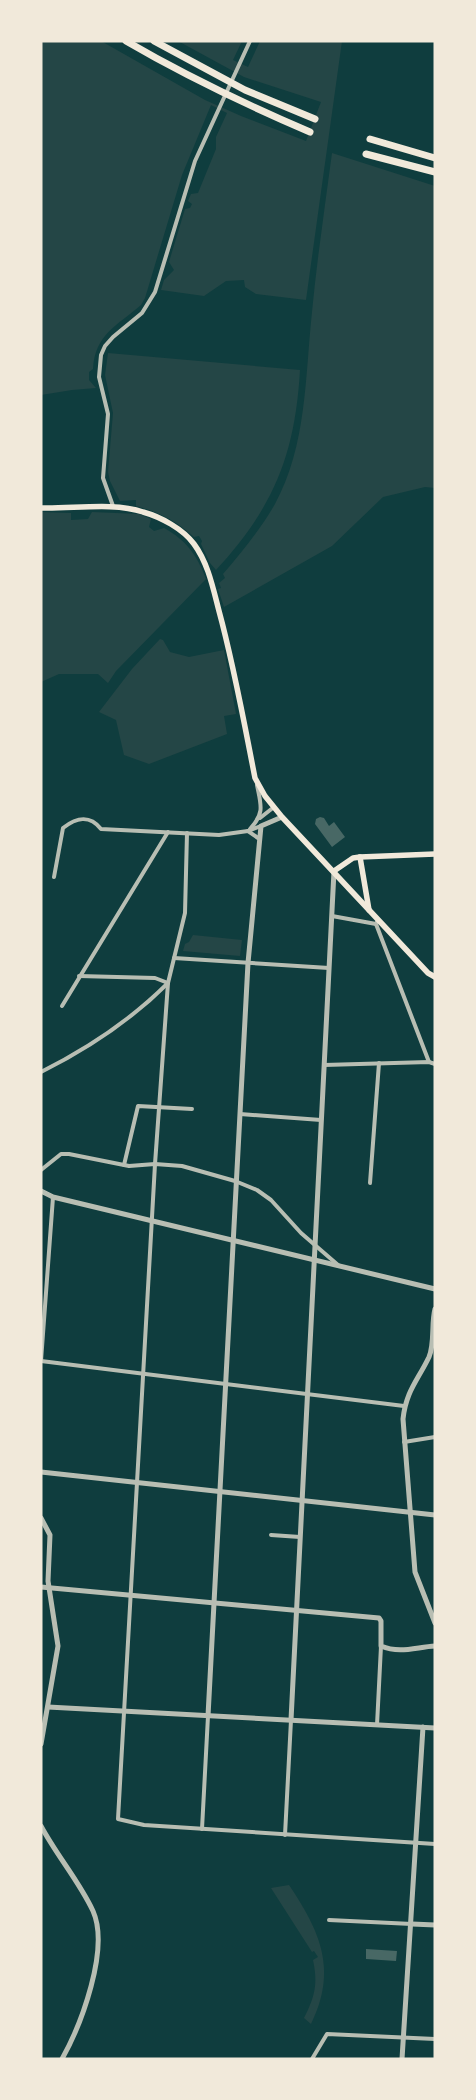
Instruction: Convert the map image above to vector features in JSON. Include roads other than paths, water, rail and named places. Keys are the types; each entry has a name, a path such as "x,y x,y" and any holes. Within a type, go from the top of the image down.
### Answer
{"highway":[{"path":"126,41 174,69 243,103 310,132"},
{"path":"154,41 244,90 315,119"},
{"path":"370,139 435,158"},
{"path":"366,154 435,172"}],"main road":[{"path":"41,508 113,506 129,508 160,518 186,536 199,552 211,581 230,650 255,778 282,817 331,868 369,910 377,922 428,973 435,976"},
{"path":"331,868 353,858 435,854"},
{"path":"362,857 369,910"}],"street":[{"path":"113,506 103,478 108,414 99,376 101,355 105,346 113,337 142,312 154,292 195,161 250,41"},
{"path":"255,778 261,809 260,818"},
{"path":"248,831 274,807"},
{"path":"54,877 62,828 74,820 89,819 101,829 219,835 248,831 282,817"},
{"path":"202,1829 235,1181 248,963 258,840 261,826"},
{"path":"248,831 258,840"},
{"path":"62,1006 168,832"},
{"path":"187,833 185,913 168,983 155,1164 118,1819 144,1826 434,1844"},
{"path":"285,1835 332,916 331,868"},
{"path":"332,916 377,922 429,1062"},
{"path":"174,958 329,968"},
{"path":"79,976 155,978 168,983"},
{"path":"41,1072 78,1053 137,1010 168,983"},
{"path":"370,1183 379,1062"},
{"path":"324,1064 429,1062 435,1064"},
{"path":"124,1165 138,1106 192,1109"},
{"path":"240,1114 321,1120"},
{"path":"41,1170 61,1154 124,1165 155,1164 182,1166 235,1181 257,1190 271,1200 301,1233 339,1265"},
{"path":"41,1191 53,1197 435,1289"},
{"path":"53,1197 41,1361 404,1406"},
{"path":"435,1309 430,1355 412,1384 404,1406 404,1442 415,1572 435,1624"},
{"path":"404,1442 435,1437"},
{"path":"41,1472 138,1481 435,1516"},
{"path":"41,1518 50,1535 48,1582 58,1646 41,1744"},
{"path":"271,1535 300,1537"},
{"path":"41,1587 379,1618 381,1621 381,1646 377,1725"},
{"path":"381,1646 390,1650 403,1651 435,1646"},
{"path":"48,1706 435,1728"},
{"path":"402,2059 423,1727"},
{"path":"41,1826 58,1855 84,1892 94,1914 97,1929 96,1957 85,2008 73,2040 62,2059"},
{"path":"330,1920 435,1925"},
{"path":"312,2059 327,2034 435,2039"}]}
